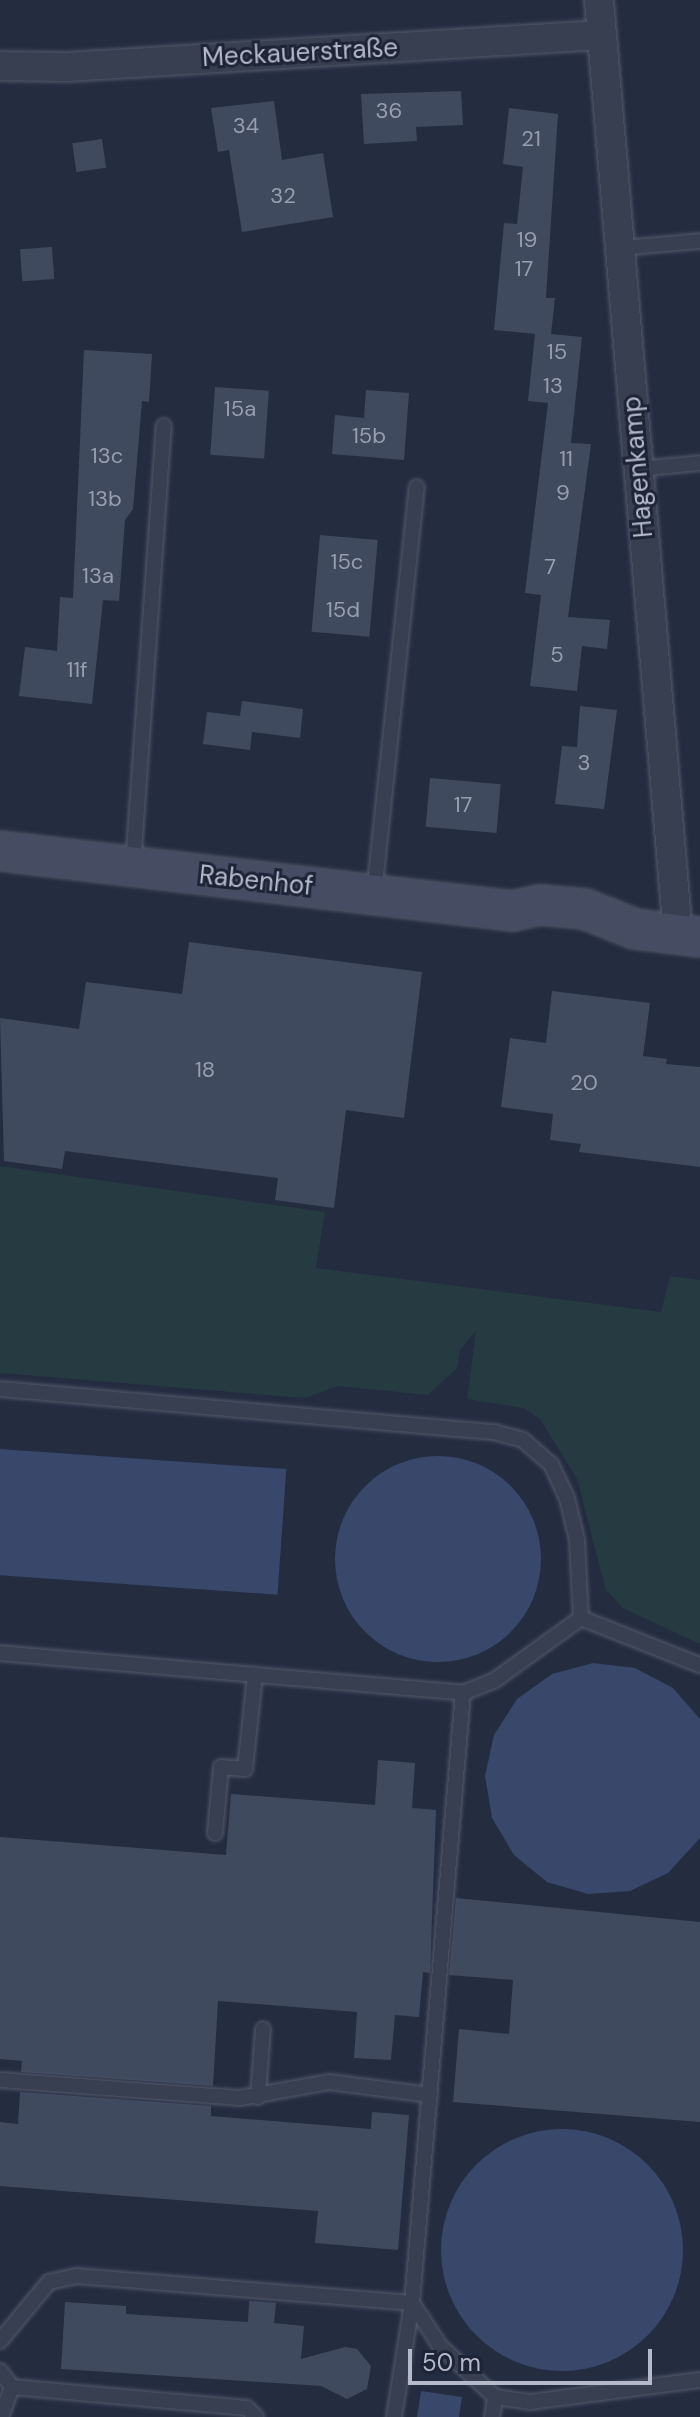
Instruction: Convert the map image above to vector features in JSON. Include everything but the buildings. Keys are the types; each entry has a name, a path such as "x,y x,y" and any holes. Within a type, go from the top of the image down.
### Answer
{"street":[{"name":"Hagenkamp","path":"599,0 638,469 689,936"},
{"name":"Meckauerstraße","path":"0,66 66,67 601,35"},
{"name":"Rabenhof","path":"0,851 513,911 540,905 585,909 635,929 689,936"}],"lane":[{"path":"621,248 700,241"},
{"path":"133,867 164,426"},
{"path":"638,469 700,463"},
{"path":"374,894 417,487"},
{"path":"0,1389 494,1432 523,1440 551,1464 567,1498 577,1540 581,1618"},
{"path":"581,1618 700,1665"},
{"path":"0,1653 463,1693 495,1680 581,1618"},
{"path":"215,1833 221,1767 245,1769 255,1675"},
{"path":"394,2417 412,2303 463,1693"},
{"path":"258,2097 263,2029"},
{"path":"0,2080 258,2097 329,2082 430,2095"},
{"path":"0,2341 38,2291 57,2277 412,2303"},
{"path":"412,2303 440,2346 495,2397 530,2402 700,2380"},
{"path":"0,2371 12,2387 247,2408 256,2417"},
{"path":"1,2417 12,2387"},
{"path":"492,2417 495,2397"}],"shaded area":[{"path":"0,1166 325,1212 316,1268 661,1312 670,1276 700,1280 700,1644 623,1608 606,1590 577,1479 540,1419 523,1408 467,1399 476,1331 460,1350 457,1368 428,1395 338,1386 304,1398 0,1373"}],"water":[{"path":"0,1449 286,1469 278,1595 0,1575"},
{"path":"438,1456 458,1457 478,1463 511,1486 534,1519 540,1539 540,1579 534,1599 511,1632 478,1655 458,1661 438,1662 418,1661 398,1655 365,1632 342,1599 336,1579 335,1559 336,1539 342,1519 365,1486 398,1463 418,1457"},
{"path":"593,1663 635,1668 673,1688 700,1719 700,1838 668,1873 630,1891 588,1894 547,1882 514,1855 492,1818 485,1776 494,1735 517,1699 552,1674"},
{"path":"562,2129 586,2131 608,2138 648,2164 674,2204 681,2226 681,2274 674,2296 648,2336 608,2362 586,2369 562,2371 538,2369 516,2362 476,2336 450,2296 443,2274 441,2250 443,2226 450,2204 476,2164 516,2138 538,2131"},
{"path":"421,2391 462,2397 459,2417 417,2417"}]}
